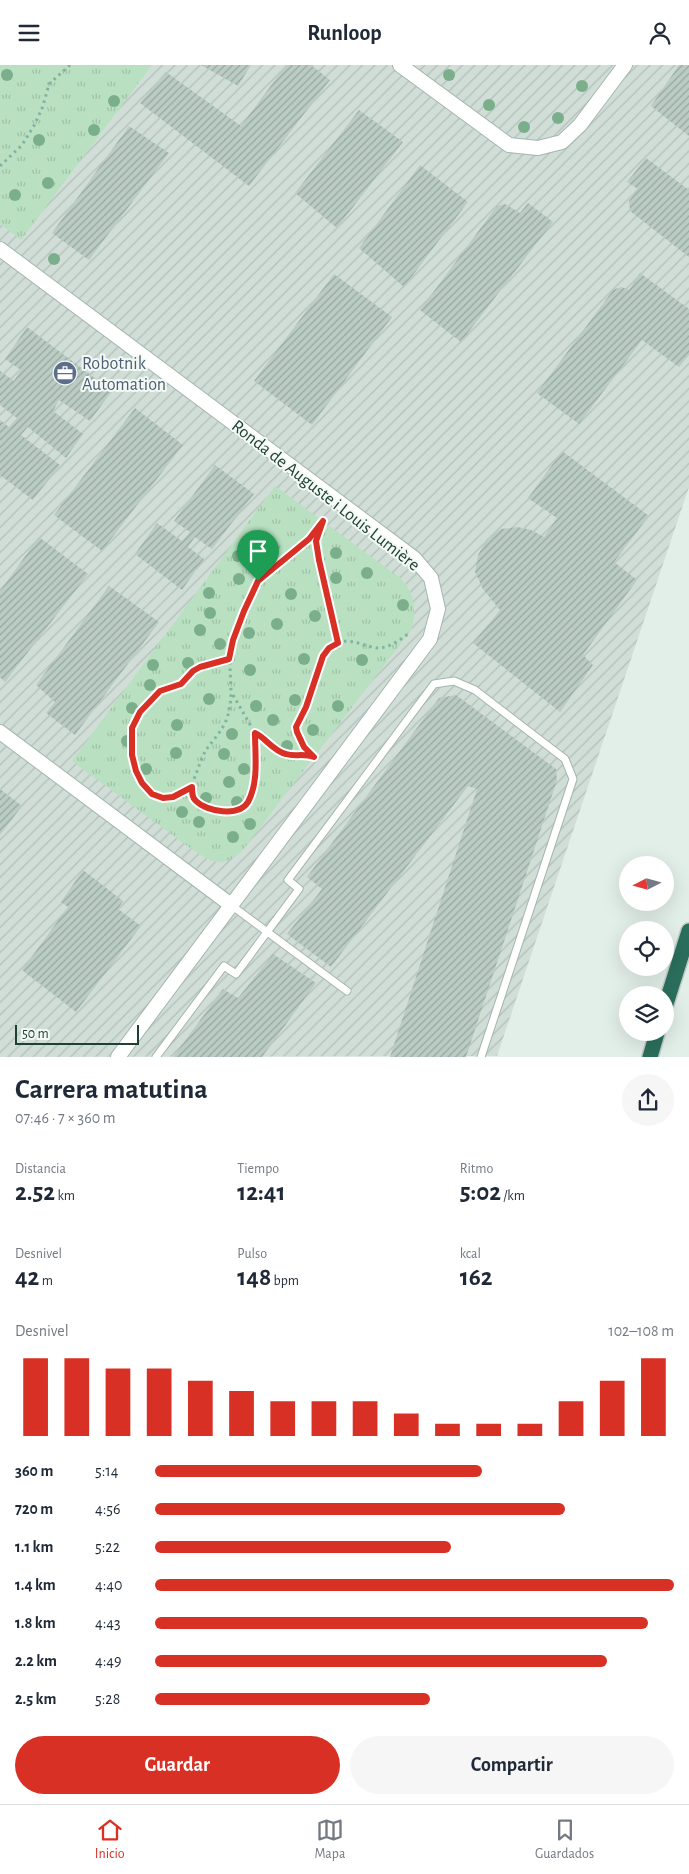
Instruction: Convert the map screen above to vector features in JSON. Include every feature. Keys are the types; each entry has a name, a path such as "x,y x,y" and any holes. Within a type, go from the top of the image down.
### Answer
{"highway":[{"path":"672,986 689,931"},
{"path":"650,1057 655,1041"}],"street":[{"path":"400,65 508,145 538,148 562,141 580,125 625,65"},
{"name":"Ronda de Auguste i Louis Lumière","path":"0,249 414,559 431,578 438,609 430,639 118,1057"},
{"path":"0,732 231,905"}],"lane":[{"path":"156,1057 224,966 236,974 299,889 288,880 434,684 454,681 475,690 564,759 573,779 481,1057"},
{"path":"231,905 347,991"}],"path":[{"path":"0,166 22,145 35,124 44,106 49,84 70,65"},
{"path":"232,694 255,733 254,781 249,800 244,807 237,811 227,811 204,806 196,802 192,796 192,787 205,752 226,721 232,694 229,659 233,640 258,581 309,539 323,521 316,541 338,643"},
{"path":"255,733 287,755 305,753 314,757 304,747 296,727 306,707 323,656 329,648 338,643 353,642 381,648 408,634"},
{"path":"192,787 173,797 163,798 152,794 142,783 134,763 131,741 132,728 140,712 160,691 181,684 193,671 200,667 229,659"}],"shaded area":[{"path":"0,65 689,65 689,487 497,1056 0,1057"}],"green space":[{"path":"0,65 152,65 21,240 0,224"},
{"path":"275,486 405,583 413,601 412,629 242,851 228,861 216,862 190,848 72,761"}],"building":[{"path":"201,65 251,65 238,86"},
{"path":"286,65 311,65 330,80 249,186 140,103 166,72 241,126"},
{"path":"679,65 689,65 689,136 651,106"},
{"path":"359,110 403,142 337,228 295,193"},
{"path":"129,126 169,153 89,260 52,233"},
{"path":"646,158 689,190 689,257 630,211 629,201 638,189 627,182"},
{"path":"420,165 468,202 404,287 359,248"},
{"path":"528,203 553,222 461,342 420,310 497,206 505,204 520,213"},
{"path":"640,273 689,309 689,355 679,367 642,340 579,424 537,393 613,290 621,287 629,290"},
{"path":"334,274 392,317 312,425 254,381"},
{"path":"27,327 112,391 90,421 59,400 53,411 83,434 66,458 28,427 21,435 60,465 33,500 0,475 0,420 9,427 17,418 0,405 0,371 14,381 21,370 5,359"},
{"path":"135,408 183,445 102,551 54,515"},
{"path":"562,451 649,516 614,562 637,580 583,655 593,665 560,712 473,643 500,610 483,589 475,572 478,555 487,539 501,529 518,527 531,530 544,537 557,518 528,498"},
{"path":"215,465 254,494 212,549 195,537 188,547 204,559 182,590 135,554 157,523 182,541 190,532 174,521"},
{"path":"39,537 88,574 5,682 0,677 0,591"},
{"path":"109,586 159,622 75,735 46,713 55,702 36,685"},
{"path":"456,695 556,769 557,780 466,1057 390,1057 477,789 468,786 331,967 287,934 322,889 307,877 439,698"},
{"path":"0,789 22,806 0,835"},
{"path":"83,870 123,901 118,909 141,926 76,1012 22,970 68,907 61,902"},
{"path":"273,954 316,983 262,1057 173,1057 223,989 238,998"}],"place":[{"name":"Robotnik Automation","path":"65,373"}],"route":[{"path":"323,521 316,541 338,643 329,648 323,656 306,707 296,727 303,740 304,747 314,757 305,753 287,755 255,733 254,781 249,800 244,807 237,811 227,811 204,806 196,802 192,796 192,787 173,797 163,798 152,794 142,783 136,771 132,755 132,728 140,712 160,691 181,684 193,671 200,667 229,659 233,640 258,581 309,539 323,521"}]}
